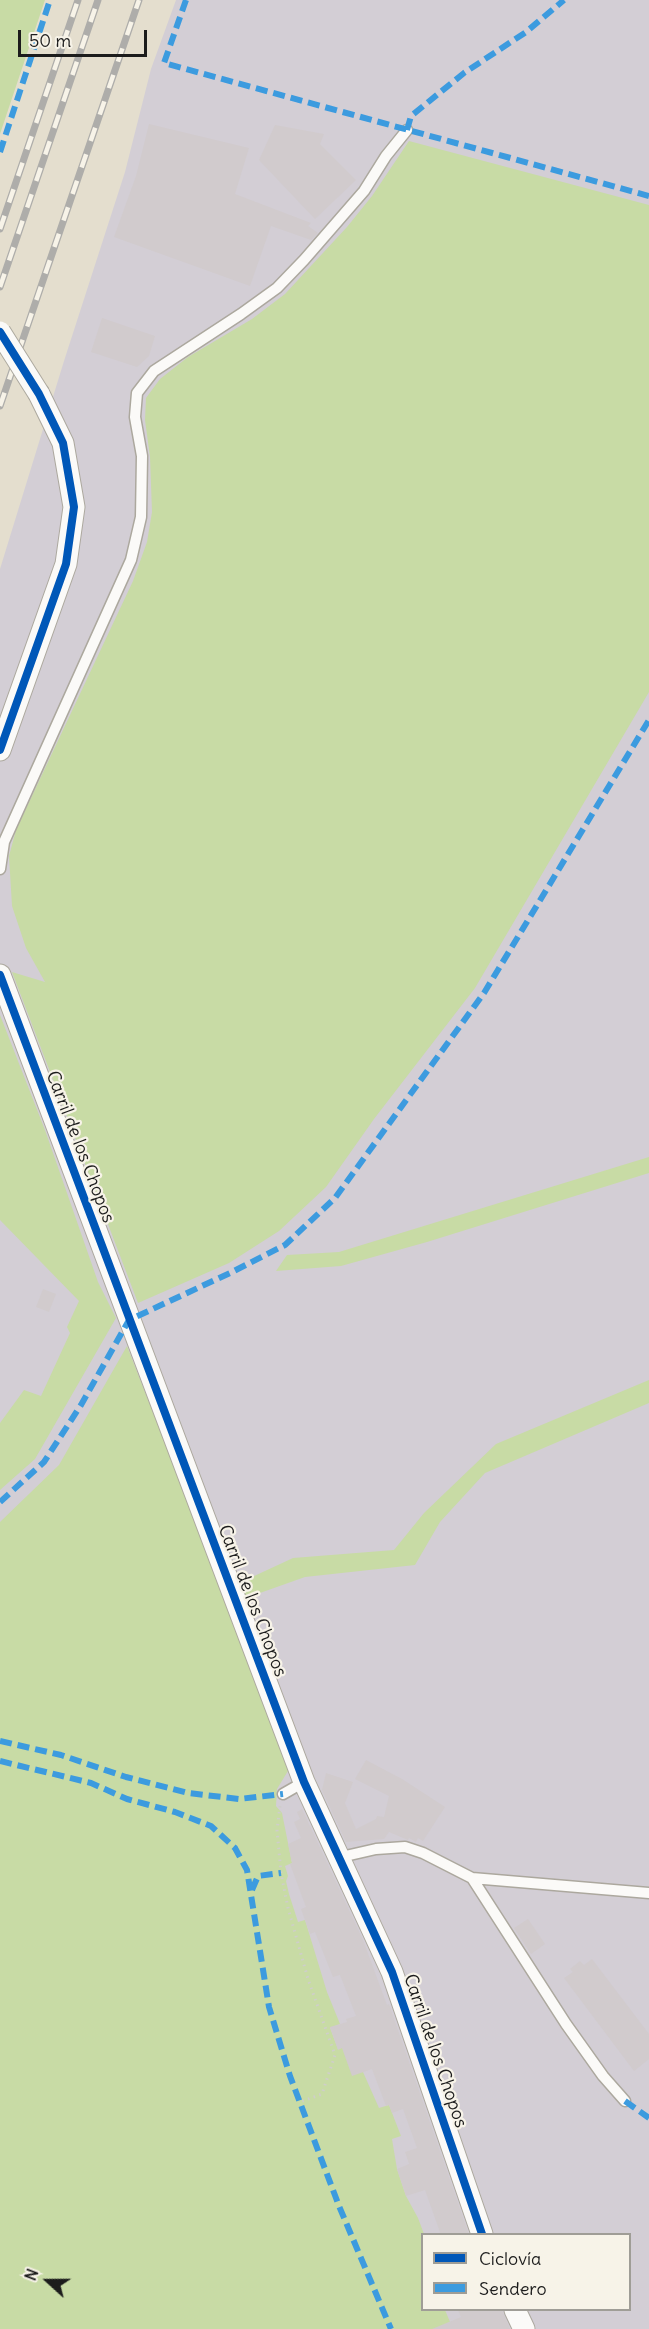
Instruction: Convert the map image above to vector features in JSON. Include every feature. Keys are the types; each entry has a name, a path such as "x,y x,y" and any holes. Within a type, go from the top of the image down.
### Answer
{"street":[{"path":"0,332 39,394 63,443 74,507 66,564 0,750"},
{"name":"Carril de los Chopos","path":"0,975 304,1782 341,1857 392,1972 481,2233"},
{"path":"515,2311 524,2329"}],"lane":[{"path":"0,869 4,842 131,560 141,517 142,456 135,417 137,393 154,371 277,288 364,191 386,156 407,130"},
{"path":"283,1794 304,1782"},
{"path":"341,1857 376,1849 405,1848 423,1853 472,1878 649,1893"},
{"path":"472,1878 566,2024 603,2076 625,2101"}],"path":[{"path":"283,1794 277,1830 281,1873 288,1908 308,1979 335,2055 322,2094 300,2102"}],"shaded area":[{"path":"176,0 649,0 649,2329 0,2329 0,569 125,172 151,69"}],"green space":[{"path":"0,0 45,0 0,134"},
{"path":"409,141 649,205 649,692 475,988 374,1119 326,1187 279,1231 229,1263 138,1303 12,972 45,982 26,948 12,906 9,856 16,830 133,581 147,542 152,512 150,457 145,420 146,398 160,379 188,357 252,319 285,294 347,227 372,196"},
{"path":"0,1015 45,1130 98,1282 116,1318 35,1459 0,1490 0,1423 24,1390 41,1396 70,1333 67,1327 79,1301 0,1220"},
{"path":"649,1157 649,1173 427,1242 341,1266 276,1271 287,1255 339,1252"},
{"path":"127,1346 291,1766 277,1789 276,1806 282,1813 292,1863 285,1866 289,1894 298,1922 305,1920 327,1992 340,2024 330,2028 338,2049 351,2045 379,2108 389,2105 401,2136 392,2139 397,2169 406,2196 424,2233 421,2233 421,2311 445,2311 453,2329 0,2329 0,1522 59,1465"},
{"path":"649,1380 649,1403 485,1473 440,1522 415,1565 305,1577 243,1599 237,1584 293,1558 394,1550 424,1513 496,1444"}],"building":[{"path":"149,124 249,148 235,194 311,223 308,226 318,233 311,240 271,226 250,286 114,237 136,176"},
{"path":"275,125 324,134 320,144 356,180 315,219 259,160"},
{"path":"102,318 155,336 149,356 137,367 91,352"},
{"path":"43,1289 56,1294 49,1312 36,1307"},
{"path":"366,1760 402,1779 445,1807 423,1841 418,1838 416,1842 409,1838 408,1840 389,1832 384,1839 346,1842 322,1790 326,1773 353,1782 345,1803 356,1829 376,1819 377,1816 384,1817 389,1796 355,1779"},
{"path":"302,1809 363,1940 387,2005 389,2004 468,2233 440,2233 425,2190 406,2196 397,2169 409,2164 405,2152 417,2148 403,2109 392,2113 389,2105 386,2106 372,2069 352,2076 342,2048 338,2050 330,2027 347,2022 346,2019 356,2016 340,1975 333,1977 315,1932 310,1934 301,1909 306,1907 290,1864 292,1863 288,1844 301,1838 294,1822 300,1819 297,1812"},
{"path":"528,1919 545,1944 531,1954 514,1928"},
{"path":"592,1959 649,2034 649,2059 634,2071 564,1978 573,1972 570,1969 580,1961 584,1965"},
{"path":"458,2311 502,2311 510,2329 432,2329 461,2317"}],"railway":[{"path":"0,229 78,0"},
{"path":"0,287 98,0"},
{"path":"0,406 139,0"}],"marked path":[{"path":"0,152 50,0"},
{"path":"186,0 164,63 649,196"},
{"path":"407,130 411,116 464,73 526,32 564,0"},
{"path":"0,1502 44,1462 81,1405 129,1320 285,1245 335,1198 484,993 649,720"},
{"path":"0,1741 61,1755 126,1777 188,1793 239,1799 283,1794"},
{"path":"0,1761 91,1783 127,1799 175,1812 211,1826 235,1848 247,1870 269,2007 290,2076 339,2206 391,2329"},
{"path":"252,1890 258,1876 281,1873"},
{"path":"625,2101 649,2118"}],"cycle path":[{"path":"0,332 39,394 63,443 74,507 66,564 0,750"},
{"path":"0,975 304,1782 392,1972 482,2233"}]}
